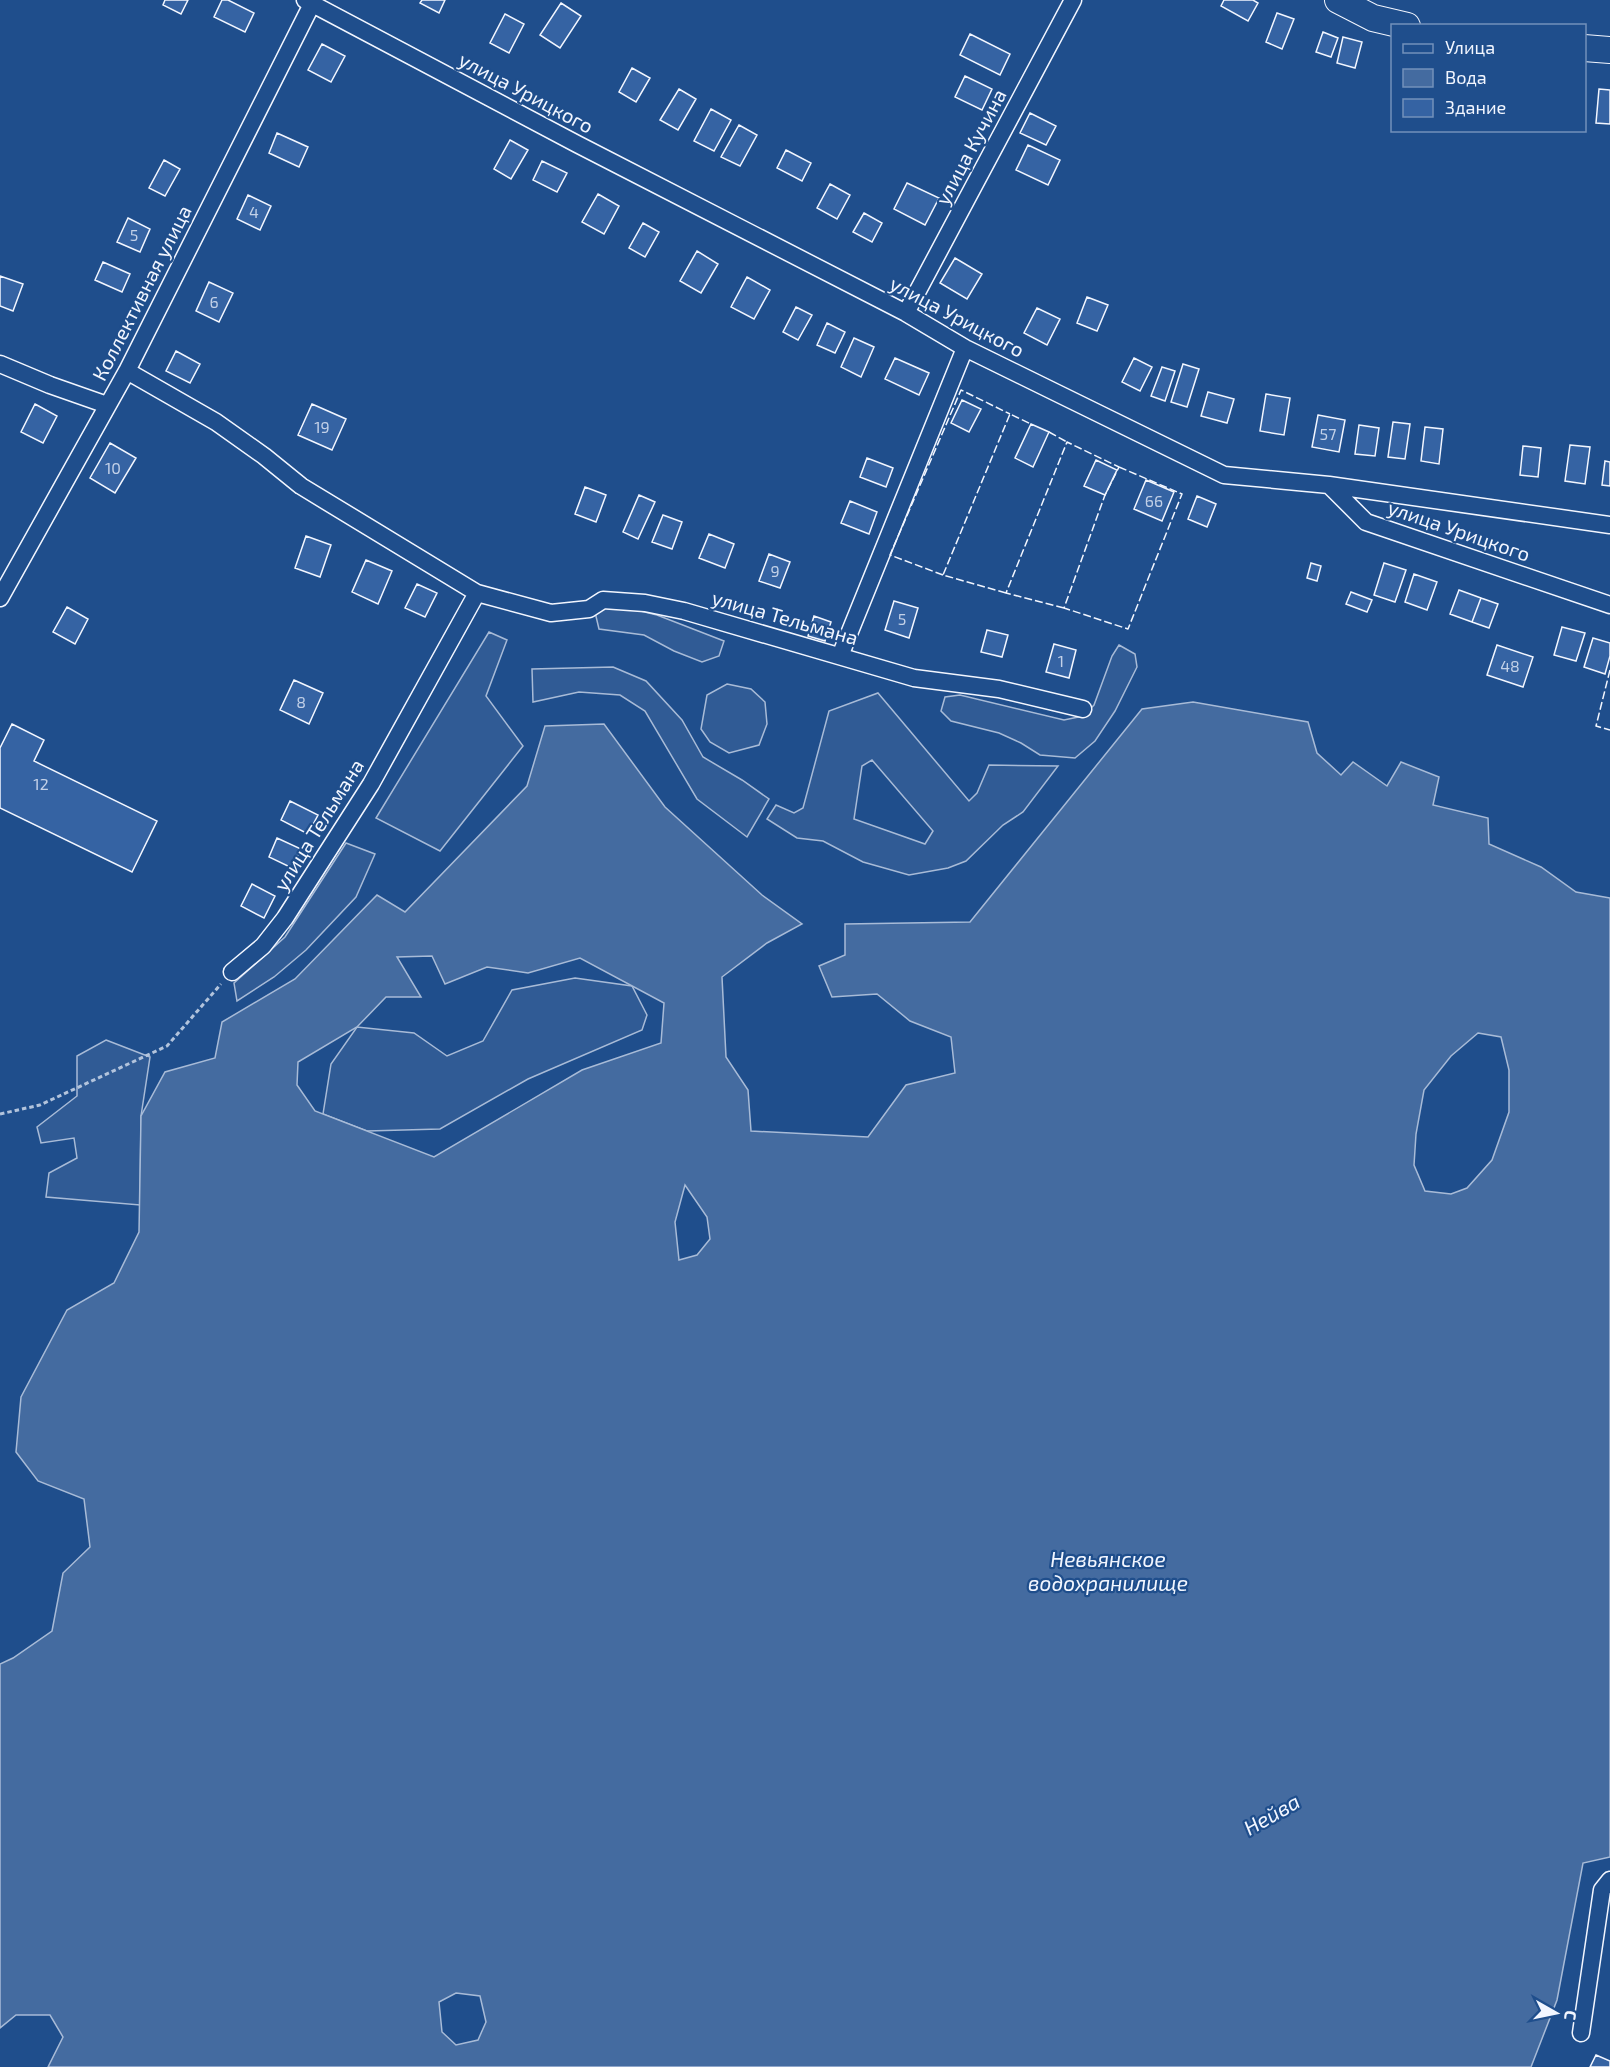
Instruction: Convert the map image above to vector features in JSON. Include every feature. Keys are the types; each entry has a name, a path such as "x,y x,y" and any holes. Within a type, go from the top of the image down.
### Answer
{"main road":[{"path":"1338,0 1373,18 1398,24"},
{"path":"1586,48 1610,50"}],"street":[{"name":"улица Кучина","path":"906,313 1073,0"},
{"name":"улица Урицкого","path":"309,2 577,144 906,313 965,348 1224,475 1329,485 1366,522 1610,605"},
{"name":"Коллективная улица","path":"0,598 127,370 309,2"},
{"path":"840,656 965,348"},
{"path":"0,364 107,405"},
{"name":"улица Тельмана","path":"127,370 216,422 301,486 477,593 551,613 589,609 603,600 645,603 684,611 914,678 999,689 1083,709"},
{"path":"1329,485 1610,525"},
{"name":"улица Тельмана","path":"232,972 263,946 291,908 371,784 477,593"},
{"path":"1581,2033 1602,1890 1610,1880"}],"path":[{"path":"0,1114 40,1105 167,1046 232,972"}],"shaded area":[{"path":"620,606 657,615 724,641 719,656 702,662 674,651 644,635 599,629 594,608"},
{"path":"489,632 507,640 486,696 523,746 440,851 376,818"},
{"path":"1119,645 1135,654 1137,667 1115,711 1095,741 1075,758 1040,755 999,733 951,721 941,711 945,697 960,695 1064,720 1083,716 1094,705 1112,656"},
{"path":"613,667 646,681 682,720 703,757 769,799 747,837 697,799 645,711 620,695 579,692 533,702 532,669"},
{"path":"727,684 751,689 765,702 767,724 759,745 729,753 710,742 701,729 707,695"},
{"path":"878,693 969,801 977,793 989,765 1058,766 1023,812 1003,825 966,861 948,868 909,875 863,862 823,841 797,838 767,819 776,805 794,813 803,808 829,711","holes":["872,760 933,831 925,844 854,819 862,766"]},
{"path":"346,843 375,854 356,897 306,950 274,977 237,1001 234,983 285,937"},
{"path":"575,978 632,986 647,1015 642,1030 528,1079 440,1129 367,1131 323,1114 331,1064 357,1027 414,1033 447,1056 483,1041 512,990"},
{"path":"106,1040 150,1057 141,1116 140,1205 46,1197 49,1173 77,1158 74,1138 41,1143 37,1127 77,1096 77,1056"}],"water":[{"name":"Невьянское водохранилище","path":"1193,702 1308,722 1317,753 1341,775 1353,762 1387,786 1401,762 1439,777 1433,805 1488,818 1489,844 1541,867 1576,892 1610,898 1610,1857 1583,1863 1557,2000 1531,2067 48,2067 63,2037 50,2015 16,2015 0,2028 0,1664 13,1658 52,1631 63,1573 90,1547 84,1499 38,1481 16,1452 21,1397 67,1310 114,1283 139,1232 141,1116 165,1072 215,1058 222,1022 295,979 377,895 405,912 527,786 545,726 604,724 665,807 762,895 802,924 767,943 722,977 726,1057 748,1090 751,1131 868,1137 906,1085 955,1073 951,1037 910,1021 877,994 832,997 819,966 845,955 845,924 970,922 1142,709","holes":["432,956 445,984 487,967 528,973 580,958 664,1003 661,1043 582,1070 434,1157 315,1111 297,1085 298,1062 357,1027 386,997 421,997 397,957","1478,1033 1501,1037 1509,1070 1509,1112 1492,1160 1467,1188 1451,1194 1425,1191 1414,1165 1416,1134 1424,1090 1451,1056","685,1185 707,1217 710,1239 697,1255 679,1260 675,1222","456,1993 480,1996 486,2022 478,2040 456,2045 442,2032 439,2002"]}],"building":[{"path":"165,0 188,0 181,14 163,5"},
{"path":"222,0 228,0 254,13 245,32 214,17"},
{"path":"422,0 445,0 439,13 420,3"},
{"path":"1224,0 1253,0 1258,3 1248,21 1221,6"},
{"path":"561,3 581,16 560,48 540,35"},
{"path":"1277,13 1294,19 1282,49 1266,42"},
{"path":"505,14 524,24 509,53 490,43"},
{"path":"1323,32 1338,38 1331,57 1316,52"},
{"path":"970,34 1010,54 1000,75 960,55"},
{"path":"1343,37 1362,42 1355,68 1337,63"},
{"path":"322,44 345,56 331,82 308,70"},
{"path":"632,68 650,78 636,102 619,92"},
{"path":"965,76 992,89 982,110 955,97"},
{"path":"679,89 696,99 678,130 660,120"},
{"path":"1599,89 1610,90 1610,124 1596,123"},
{"path":"711,109 731,120 714,151 694,141"},
{"path":"1030,113 1056,126 1046,145 1020,133"},
{"path":"739,125 757,135 740,166 721,157"},
{"path":"277,133 308,147 299,167 269,153"},
{"path":"510,140 528,150 511,179 494,169"},
{"path":"1028,145 1060,160 1048,185 1016,170"},
{"path":"786,150 811,163 802,181 777,168"},
{"path":"164,160 180,169 165,196 149,188"},
{"path":"542,161 567,173 557,192 533,180"},
{"path":"907,183 939,198 925,225 894,209"},
{"path":"830,184 850,195 837,219 817,208"},
{"path":"598,194 619,206 604,234 582,222"},
{"path":"248,195 271,206 260,230 237,219"},
{"path":"864,213 882,223 872,242 853,232"},
{"path":"128,218 150,229 140,252 117,242"},
{"path":"643,223 659,232 645,257 629,248"},
{"path":"697,251 718,264 701,293 680,281"},
{"path":"955,258 982,274 967,299 940,283"},
{"path":"103,262 130,274 122,292 95,280"},
{"path":"0,276 23,284 13,311 0,306"},
{"path":"747,277 770,290 754,319 731,307"},
{"path":"209,282 233,293 219,322 196,311"},
{"path":"1087,297 1108,305 1097,331 1077,323"},
{"path":"796,307 812,315 798,340 783,332"},
{"path":"1037,308 1060,319 1047,345 1024,333"},
{"path":"827,323 845,332 835,353 817,345"},
{"path":"854,338 874,347 861,377 841,367"},
{"path":"176,351 200,364 190,383 166,371"},
{"path":"895,358 929,373 919,395 885,379"},
{"path":"1134,358 1152,367 1140,391 1122,382"},
{"path":"1183,364 1199,369 1187,407 1171,402"},
{"path":"1162,367 1175,371 1165,401 1151,396"},
{"path":"1208,392 1234,399 1227,423 1201,416"},
{"path":"1266,394 1290,398 1284,435 1260,431"},
{"path":"962,400 981,409 969,432 951,423"},
{"path":"35,404 57,416 43,443 21,432"},
{"path":"312,404 346,419 332,450 298,435"},
{"path":"1318,415 1345,420 1339,452 1312,447"},
{"path":"1393,422 1410,424 1405,459 1388,457"},
{"path":"1031,424 1049,432 1033,467 1015,458"},
{"path":"1359,425 1379,428 1375,456 1355,454"},
{"path":"1425,427 1443,429 1439,464 1421,461"},
{"path":"110,443 136,458 115,493 90,478"},
{"path":"1570,445 1590,447 1585,484 1565,481"},
{"path":"1523,446 1541,448 1538,477 1520,475"},
{"path":"867,458 893,468 886,487 860,477"},
{"path":"1096,460 1117,470 1105,495 1084,486"},
{"path":"1605,461 1610,462 1610,486 1602,485"},
{"path":"1146,480 1174,492 1162,521 1134,509"},
{"path":"585,487 606,495 596,522 575,514"},
{"path":"639,495 655,502 638,539 623,532"},
{"path":"1197,496 1216,504 1207,527 1188,519"},
{"path":"850,501 877,512 869,534 841,523"},
{"path":"663,515 682,522 672,549 652,542"},
{"path":"709,534 734,544 725,568 699,558"},
{"path":"306,536 331,545 320,577 295,568"},
{"path":"769,554 790,562 780,588 759,581"},
{"path":"366,560 392,571 378,604 352,592"},
{"path":"1311,563 1321,566 1317,581 1307,578"},
{"path":"1384,563 1406,570 1395,602 1374,595"},
{"path":"1414,574 1437,582 1427,610 1405,602"},
{"path":"417,584 437,593 425,617 405,608"},
{"path":"1459,590 1481,598 1472,622 1450,614"},
{"path":"1351,592 1372,600 1367,612 1346,604"},
{"path":"1481,598 1498,604 1489,628 1472,622"},
{"path":"894,601 918,608 909,638 885,630"},
{"path":"67,607 88,619 75,644 53,632"},
{"path":"814,616 831,622 825,641 808,636"},
{"path":"1562,627 1585,633 1576,661 1554,655"},
{"path":"987,630 1008,635 1002,657 981,652"},
{"path":"1593,638 1610,643 1610,656 1605,674 1584,667"},
{"path":"1054,644 1076,650 1069,678 1046,672"},
{"path":"1497,645 1533,657 1523,687 1487,675"},
{"path":"294,680 323,693 309,724 280,710"},
{"path":"12,724 44,740 34,761 157,821 132,872 0,808 0,748"},
{"path":"290,801 318,815 308,834 281,820"},
{"path":"277,838 301,849 292,868 269,857"},
{"path":"252,884 275,896 264,918 241,906"},
{"path":"1596,2055 1610,2061 1610,2067 1590,2067"}],"fence":[{"path":"943,575 890,555 961,390 1010,414"},
{"path":"1006,593 943,575 1010,414 1031,424"},
{"path":"1049,432 1067,442"},
{"path":"1064,608 1006,593 1067,442 1119,467"},
{"path":"1119,467 1182,494 1128,629 1064,608 1105,495 1119,467"},
{"path":"1610,670 1596,726 1610,730"}],"water label":[{"name":"Нейва","path":"1272,1815"}]}
